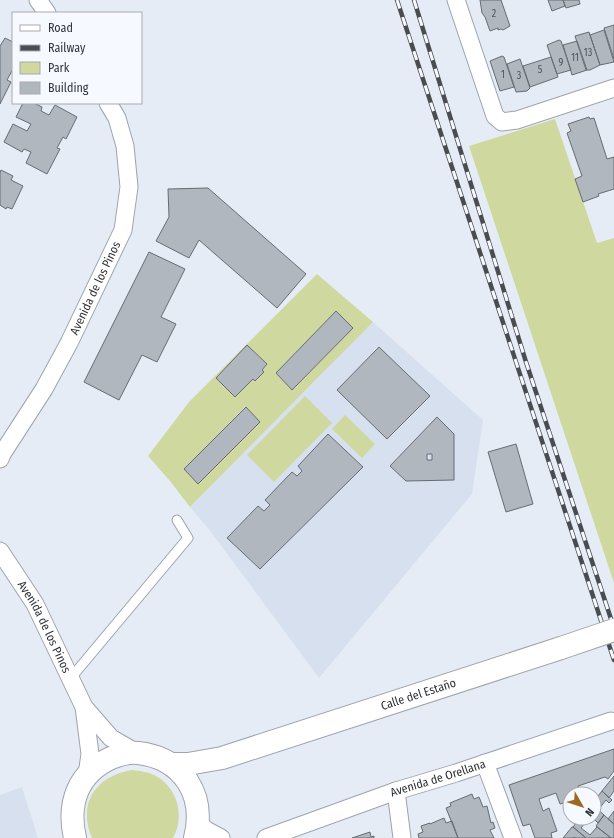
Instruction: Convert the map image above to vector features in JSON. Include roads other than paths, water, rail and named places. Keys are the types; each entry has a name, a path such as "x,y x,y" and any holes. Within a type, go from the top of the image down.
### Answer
{"main road":[{"name":"Calle del Estaño","path":"172,764 188,764 222,758 614,630"},
{"path":"71,834 72,807 77,790 87,775 101,763 118,755 137,753 157,756 172,764 186,778 195,795 198,811 196,830"},
{"name":"Calle del Estaño","path":"195,795 199,784 222,758"}],"street":[{"path":"38,0 46,12"},
{"path":"456,0 494,116 502,122 517,120 614,88"},
{"name":"Avenida de los Pinos","path":"0,459 44,389 69,343 123,230 129,187 125,146 116,118 109,104"},
{"name":"Avenida de los Pinos","path":"0,551 35,604 84,706 111,738 137,753"},
{"name":"Avenida de los Pinos","path":"84,706 90,754 87,775"},
{"name":"Avenida de Orellana","path":"266,838 396,791 456,773 611,721"},
{"path":"486,763 513,838"},
{"path":"396,791 402,838"},
{"path":"196,830 206,830 221,838"}],"lane":[{"path":"70,679 188,538 177,520"}],"railway":[{"path":"397,0 614,660"},
{"path":"414,0 526,362 614,628"}]}
